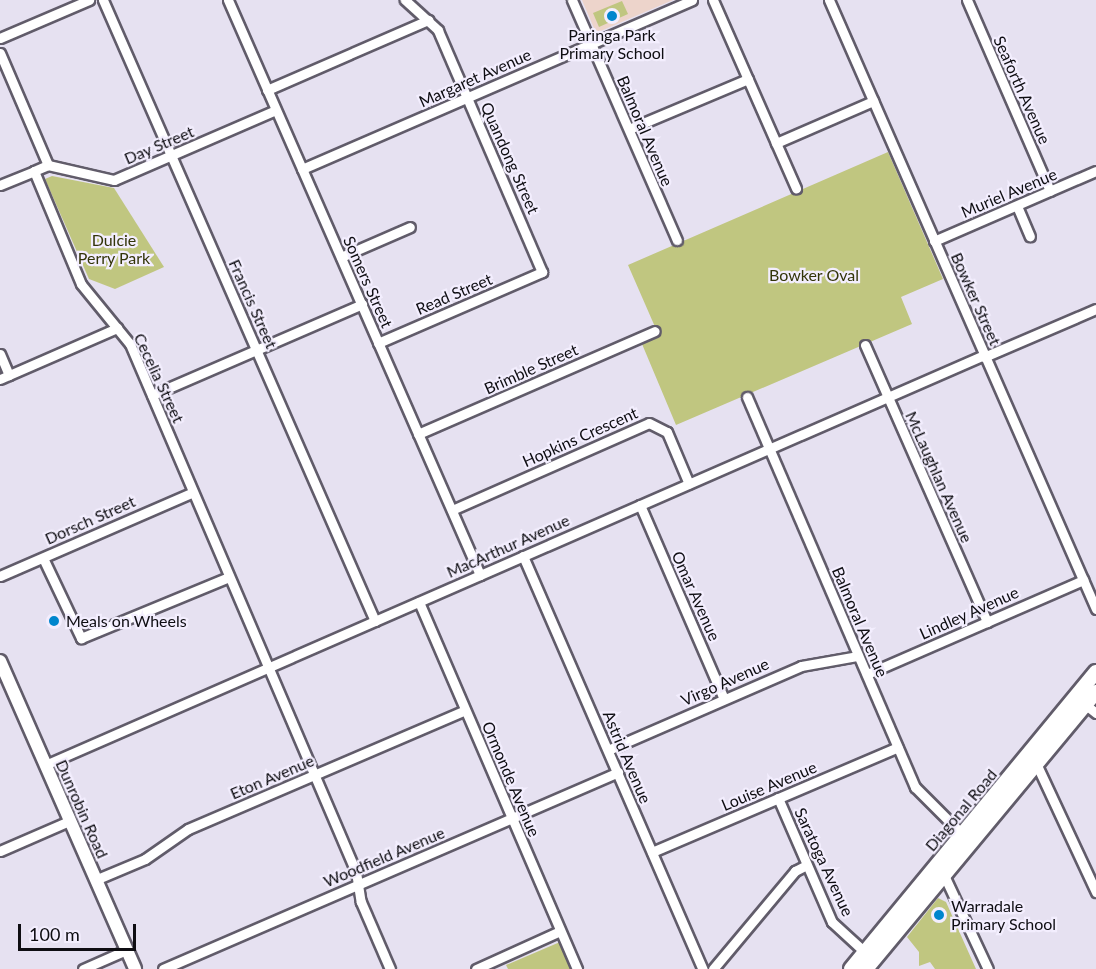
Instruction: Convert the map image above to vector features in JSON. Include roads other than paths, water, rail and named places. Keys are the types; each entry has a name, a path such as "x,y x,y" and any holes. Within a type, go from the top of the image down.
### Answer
{"main road":[{"name":"Diagonal Road","path":"1086,705 1096,672"},
{"name":"Diagonal Road","path":"851,969 868,960 1033,758 1096,692"}],"street":[{"path":"0,38 89,0"},
{"name":"Francis Street","path":"103,0 375,621"},
{"name":"Somers Street","path":"228,0 480,575"},
{"name":"Quandong Street","path":"405,0 438,30 542,272"},
{"name":"Balmoral Avenue","path":"572,0 677,240"},
{"name":"Margaret Avenue","path":"302,169 692,0"},
{"path":"713,0 796,188"},
{"name":"Bowker Street","path":"829,0 1096,609"},
{"name":"Seaforth Avenue","path":"966,0 1050,191"},
{"path":"267,90 428,20"},
{"path":"0,53 48,165 0,185"},
{"path":"629,129 748,79"},
{"path":"776,143 873,101"},
{"name":"Day Street","path":"48,165 114,180 276,110"},
{"name":"Cecelia Street","path":"34,171 81,284 117,328 152,395 314,775 390,969"},
{"name":"Muriel Avenue","path":"934,242 1096,171"},
{"path":"1017,206 1030,236"},
{"path":"341,257 410,227"},
{"name":"Read Street","path":"378,343 542,272"},
{"path":"152,395 362,304"},
{"name":"MacArthur Avenue","path":"45,765 887,397 1096,309"},
{"path":"0,354 5,377 117,328"},
{"name":"Brimble Street","path":"418,434 655,331"},
{"name":"McLaughlan Avenue","path":"865,345 987,622"},
{"name":"Balmoral Avenue","path":"747,397 858,656 923,798 967,838"},
{"name":"Hopkins Crescent","path":"452,510 650,423 667,432 689,484"},
{"name":"Dorsch Street","path":"0,576 193,492"},
{"name":"Omar Avenue","path":"640,505 724,699"},
{"name":"Astrid Avenue","path":"523,556 703,969"},
{"path":"43,558 81,638 229,577"},
{"name":"Lindley Avenue","path":"867,674 1083,580"},
{"name":"Ormonde Avenue","path":"419,602 577,969"},
{"name":"Virgo Avenue","path":"608,750 801,666 858,656"},
{"name":"Dunrobin Road","path":"1,667 135,969"},
{"name":"Eton Avenue","path":"95,880 145,859 188,830 465,710"},
{"name":"Louise Avenue","path":"652,852 898,747"},
{"path":"1033,758 1096,892"},
{"name":"Woodfield Avenue","path":"163,969 618,772"},
{"name":"Saratoga Avenue","path":"778,798 832,922 868,960"},
{"path":"0,851 69,821"},
{"path":"713,969 795,872 807,865"},
{"path":"941,870 988,969"},
{"path":"476,969 560,931"},
{"path":"83,969 126,950"}],"place":[{"name":"Paringa Park Primary School","path":"612,16"},
{"name":"Meals on Wheels","path":"54,621"},
{"name":"Warradale Primary School","path":"939,915"}],"park label":[{"name":"Dulcie Perry Park","path":"114,249"},
{"name":"Bowker Oval","path":"814,275"}]}
